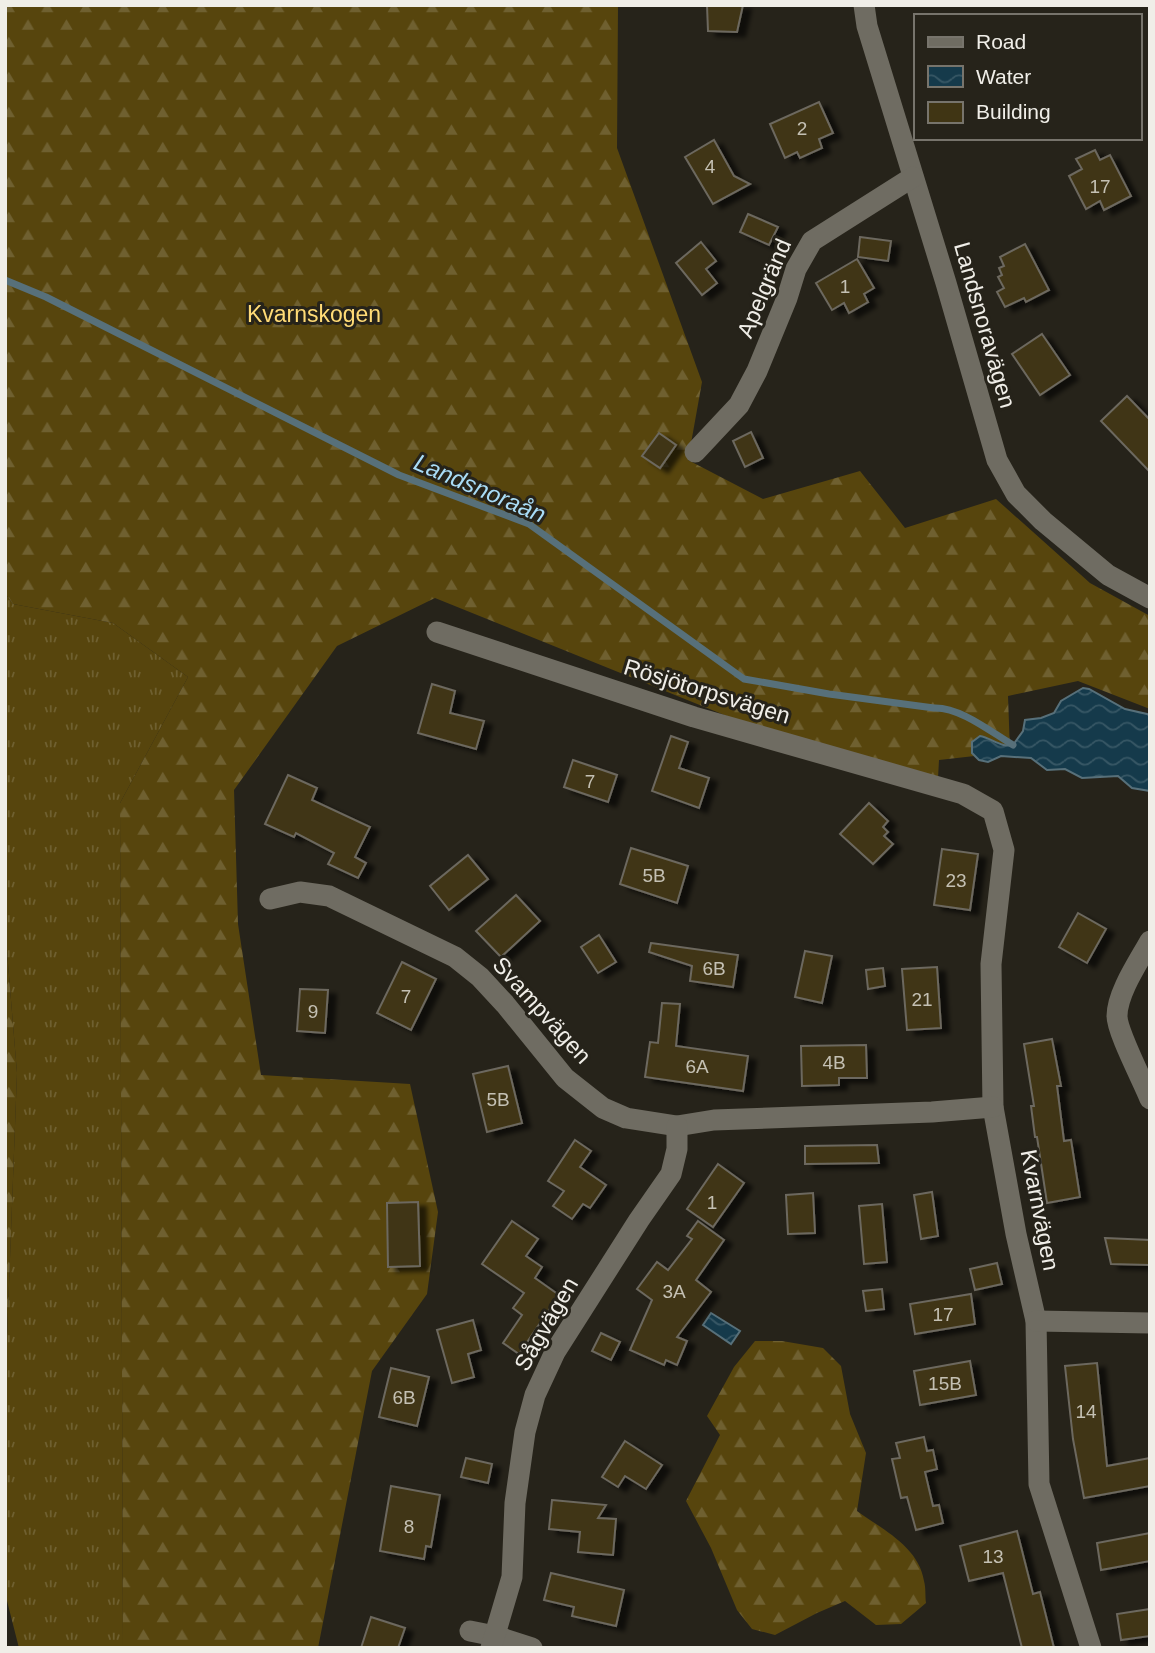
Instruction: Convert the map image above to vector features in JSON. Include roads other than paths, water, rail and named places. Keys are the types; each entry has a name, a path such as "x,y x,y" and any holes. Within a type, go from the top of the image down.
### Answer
{"street":[{"name":"Landsnoravägen","path":"864,5 867,26 998,460 1016,494 1043,521 1108,575 1150,598"},
{"name":"Apelgränd","path":"695,452 739,405 757,372 796,269 812,241 913,177"},
{"name":"Rösjötorpsvägen","path":"437,632 705,720 962,794"},
{"name":"Kvarnvägen","path":"962,794 993,811 1004,850 991,964 993,1107 1016,1234 1036,1321 1039,1484 1091,1648"},
{"name":"Svampvägen","path":"270,899 300,892 330,896 455,957 480,977 505,1004 565,1078 603,1108 626,1118 677,1126 715,1120 932,1112 993,1107"},
{"path":"1150,941 1121,996 1117,1018 1150,1099"},
{"name":"Sågvägen","path":"493,1642 512,1577 515,1503 525,1432 536,1395 555,1352 671,1174 677,1149 677,1126"},
{"path":"1036,1321 1150,1323"},
{"path":"470,1631 493,1642 532,1648"}],"water":[{"path":"1083,688 1125,709 1150,716 1150,791 1132,788 1118,776 1082,778 1065,769 1047,770 1031,758 1001,756 988,762 979,760 972,753 972,742 980,736 1005,745 1013,745 1023,731 1025,720 1054,713 1061,701"},
{"path":"711,1313 740,1331 731,1344 703,1325"}],"waterway":[{"name":"Landsnoraån","path":"5,280 46,297 399,475 529,524 744,679 829,694 944,709 975,721 1013,745"}],"park label":[{"name":"Kvarnskogen","path":"314,314"}]}
